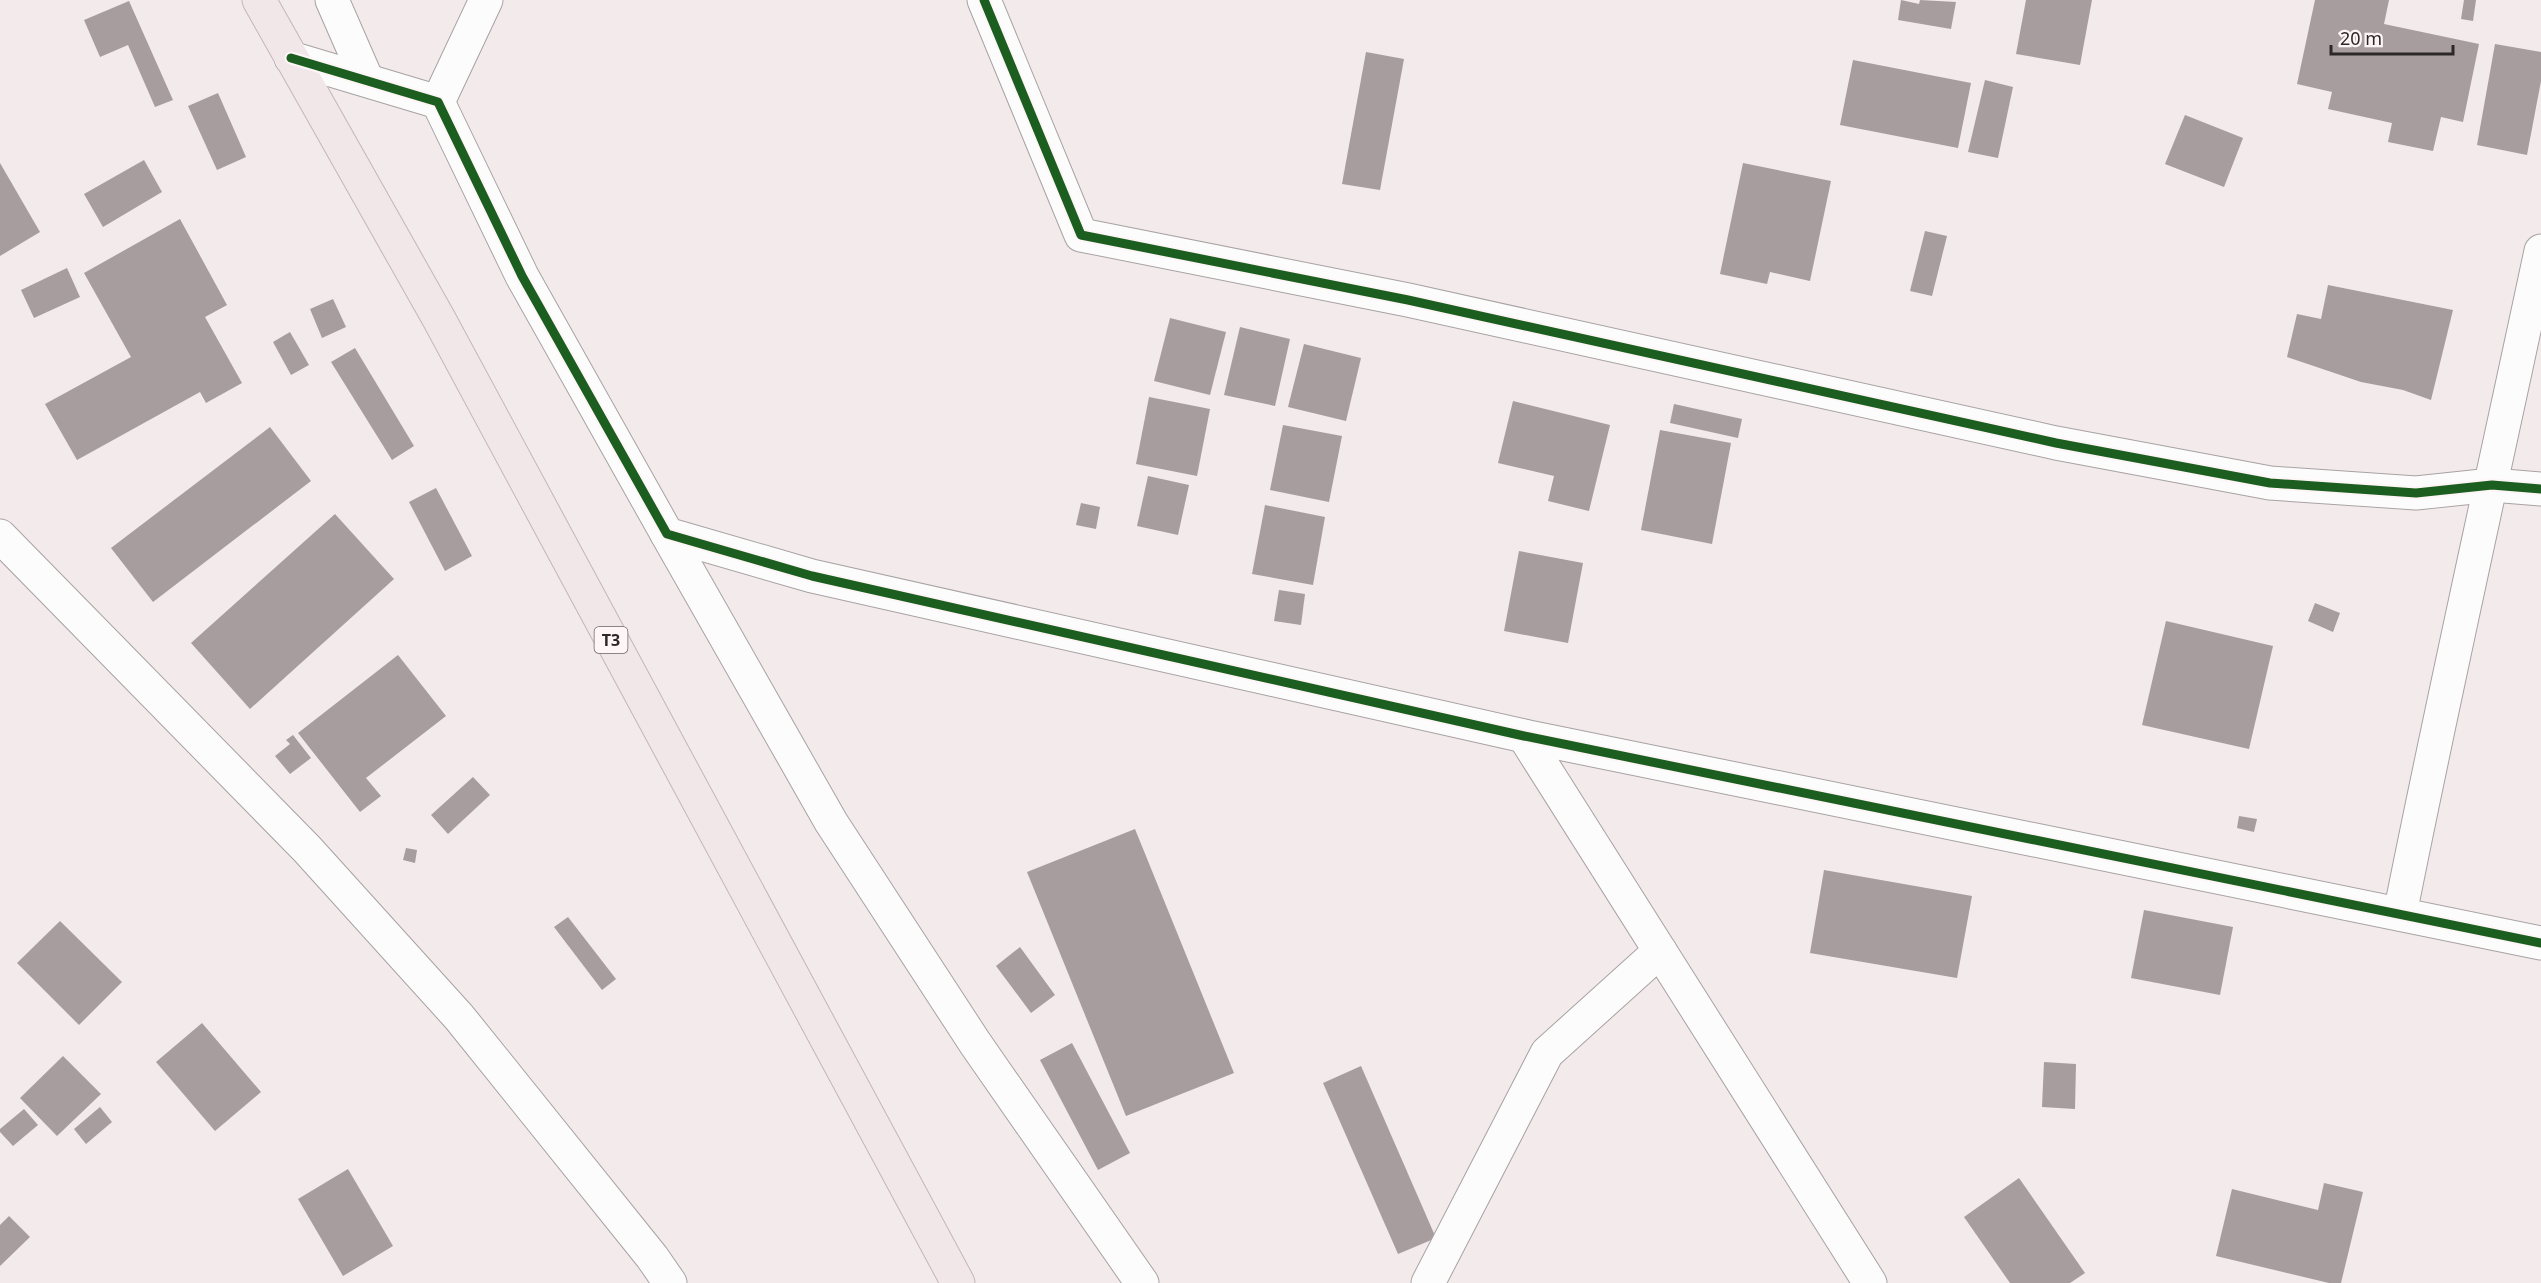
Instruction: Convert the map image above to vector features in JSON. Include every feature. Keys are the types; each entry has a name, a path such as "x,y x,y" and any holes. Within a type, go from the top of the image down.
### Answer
{"highway":[{"name":"T3","path":"259,0 439,319 958,1283"}],"street":[{"path":"332,0 367,80"},
{"path":"438,102 486,0"},
{"path":"984,0 1081,236 1408,300 2056,443 2270,483 2416,493 2492,485 2541,489"},
{"path":"291,58 438,102 522,276 831,822 975,1043 1142,1283"},
{"path":"2400,914 2448,675 2492,485 2541,251"},
{"path":"667,534 812,576 1524,736 2541,943"},
{"path":"0,536 306,849 459,1017 652,1257 670,1283"},
{"path":"1524,736 1771,1130 1870,1283"},
{"path":"1428,1283 1547,1053 1660,951"}],"building":[{"path":"1901,0 1919,4 1920,0 1956,2 1951,29 1898,20"},
{"path":"2026,0 2092,0 2080,65 2016,54"},
{"path":"2315,0 2389,0 2384,24 2479,44 2463,122 2441,117 2433,151 2388,142 2392,123 2328,109 2332,92 2297,84"},
{"path":"2464,0 2476,0 2473,21 2461,19"},
{"path":"129,1 173,100 155,107 128,45 100,57 84,20"},
{"path":"2495,44 2541,52 2541,81 2527,155 2477,145"},
{"path":"1366,52 1404,59 1380,190 1342,184"},
{"path":"1853,60 1971,83 1958,148 1840,125"},
{"path":"1985,80 2013,87 1998,158 1968,152"},
{"path":"218,93 246,157 217,170 188,106"},
{"path":"2185,115 2243,138 2224,187 2165,164"},
{"path":"144,160 162,192 103,227 84,194"},
{"path":"0,163 40,232 0,256"},
{"path":"1743,163 1831,181 1810,281 1770,272 1767,284 1720,274"},
{"path":"180,219 227,305 205,317 242,383 206,403 200,392 77,460 45,404 131,357 84,273"},
{"path":"1925,231 1947,236 1932,296 1910,291"},
{"path":"67,268 80,297 34,318 21,290"},
{"path":"2328,285 2453,310 2431,400 2403,390 2361,382 2287,357 2297,314 2321,319"},
{"path":"333,299 346,327 322,338 310,309"},
{"path":"1170,318 1226,332 1210,395 1154,381"},
{"path":"1240,327 1290,339 1275,406 1224,395"},
{"path":"290,332 309,365 291,375 273,342"},
{"path":"1304,344 1361,358 1346,421 1288,407"},
{"path":"355,348 414,446 392,460 331,362"},
{"path":"1149,397 1210,409 1197,476 1136,464"},
{"path":"1513,401 1610,425 1589,511 1548,501 1554,476 1498,463"},
{"path":"1674,404 1742,419 1738,438 1670,423"},
{"path":"1283,425 1342,436 1329,502 1270,490"},
{"path":"270,427 311,481 153,602 111,548"},
{"path":"1660,430 1731,443 1712,544 1641,530"},
{"path":"1148,476 1189,485 1178,535 1137,526"},
{"path":"436,488 472,556 445,571 409,502"},
{"path":"1081,503 1100,507 1096,529 1076,525"},
{"path":"1265,505 1325,517 1313,585 1252,574"},
{"path":"335,514 394,579 250,709 191,643"},
{"path":"1519,551 1583,563 1568,643 1504,631"},
{"path":"1279,590 1305,594 1301,625 1274,621"},
{"path":"2315,603 2340,613 2333,632 2308,621"},
{"path":"2166,621 2273,646 2249,749 2142,725"},
{"path":"398,655 446,716 366,778 381,796 360,812 298,733"},
{"path":"293,735 311,758 290,774 275,756 290,744 286,740"},
{"path":"473,777 490,795 448,834 431,815"},
{"path":"2239,816 2257,819 2254,832 2237,828"},
{"path":"1135,829 1234,1073 1126,1116 1027,872"},
{"path":"406,848 417,850 415,863 403,860"},
{"path":"1824,870 1972,896 1957,978 1810,953"},
{"path":"2144,910 2233,927 2220,995 2131,978"},
{"path":"568,917 616,979 602,990 554,927"},
{"path":"60,921 122,982 79,1025 17,963"},
{"path":"1020,947 1055,995 1031,1013 996,966"},
{"path":"202,1023 261,1092 215,1131 156,1062"},
{"path":"1072,1043 1130,1153 1098,1170 1040,1060"},
{"path":"63,1056 101,1094 57,1136 20,1098"},
{"path":"2044,1062 2076,1064 2075,1109 2042,1107"},
{"path":"1361,1066 1436,1238 1398,1254 1323,1083"},
{"path":"100,1107 112,1122 86,1144 74,1129"},
{"path":"24,1109 38,1125 13,1146 0,1132 0,1129"},
{"path":"348,1169 393,1246 343,1276 298,1199"},
{"path":"2019,1178 2085,1273 2070,1283 2010,1283 1964,1217"},
{"path":"2324,1183 2363,1192 2341,1283 2329,1283 2216,1256 2232,1189 2318,1210"},
{"path":"9,1216 30,1237 0,1266 0,1225"}],"cycle path":[{"path":"984,0 1081,235 1408,300 2056,443 2270,483 2416,493 2492,485 2541,489"},
{"path":"291,58 438,102 522,276 667,534 812,576 1524,736 2541,943"}]}
